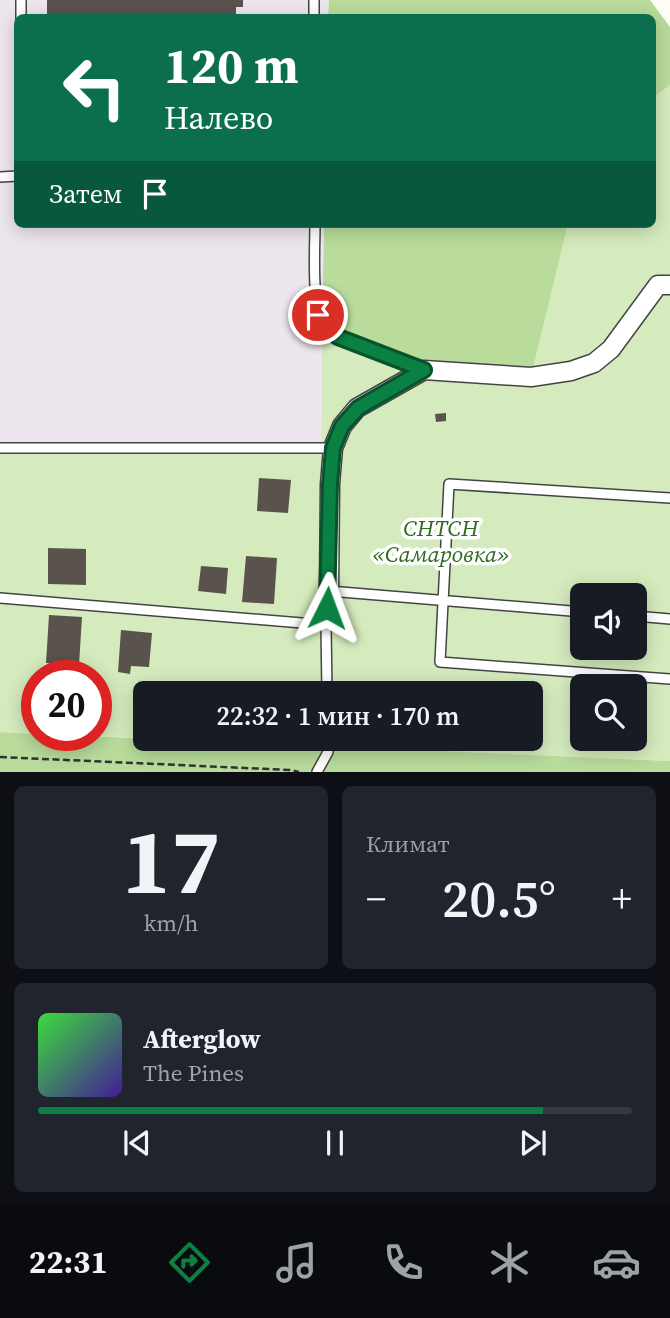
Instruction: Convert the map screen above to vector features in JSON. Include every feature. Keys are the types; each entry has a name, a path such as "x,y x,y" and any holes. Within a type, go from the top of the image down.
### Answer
{"street":[{"path":"329,591 333,448 342,426 358,408 424,370 531,377 571,371 594,363 611,349 658,285 670,285"}],"lane":[{"path":"315,228 318,315 325,328 338,337 424,370"},
{"path":"0,448 333,448"},
{"path":"670,498 449,484 440,662 670,680"},
{"path":"327,681 326,625 329,591 570,611"},
{"path":"0,598 326,625"},
{"path":"647,617 670,619"},
{"path":"317,772 328,751"}],"path":[{"path":"0,757 299,772"}],"shaded area":[{"path":"0,0 329,0 328,14 14,14 14,228 324,228 321,449 0,447"}],"green space":[{"path":"329,0 650,0 670,27 670,85 656,96 656,14 328,14"},
{"name":"СНТСН «Самаровка»","path":"670,85 670,761 433,751 543,751 543,681 133,681 133,738 112,737 112,660 21,660 21,733 0,732 0,447 321,449 322,338 395,363 531,377 567,228 656,228 656,96"},
{"path":"324,228 567,228 531,377 395,363 322,338"},
{"path":"0,732 21,733 21,751 112,751 112,737 133,738 133,751 438,751 670,761 670,772 0,772"}],"building":[{"path":"47,0 243,0 243,7 236,7 236,14 47,14"},
{"path":"446,413 446,421 436,422 435,414"},
{"path":"259,478 291,480 288,513 257,511"},
{"path":"48,548 86,549 86,585 48,584"},
{"path":"246,556 277,558 274,604 242,602"},
{"path":"201,566 228,568 226,594 198,591"},
{"path":"49,615 82,617 79,660 46,660"},
{"path":"121,630 152,633 149,667 131,666 130,674 118,672"}],"route":[{"path":"318,315 325,328 338,337 424,370 358,408 342,426 333,448 327,608"}]}
